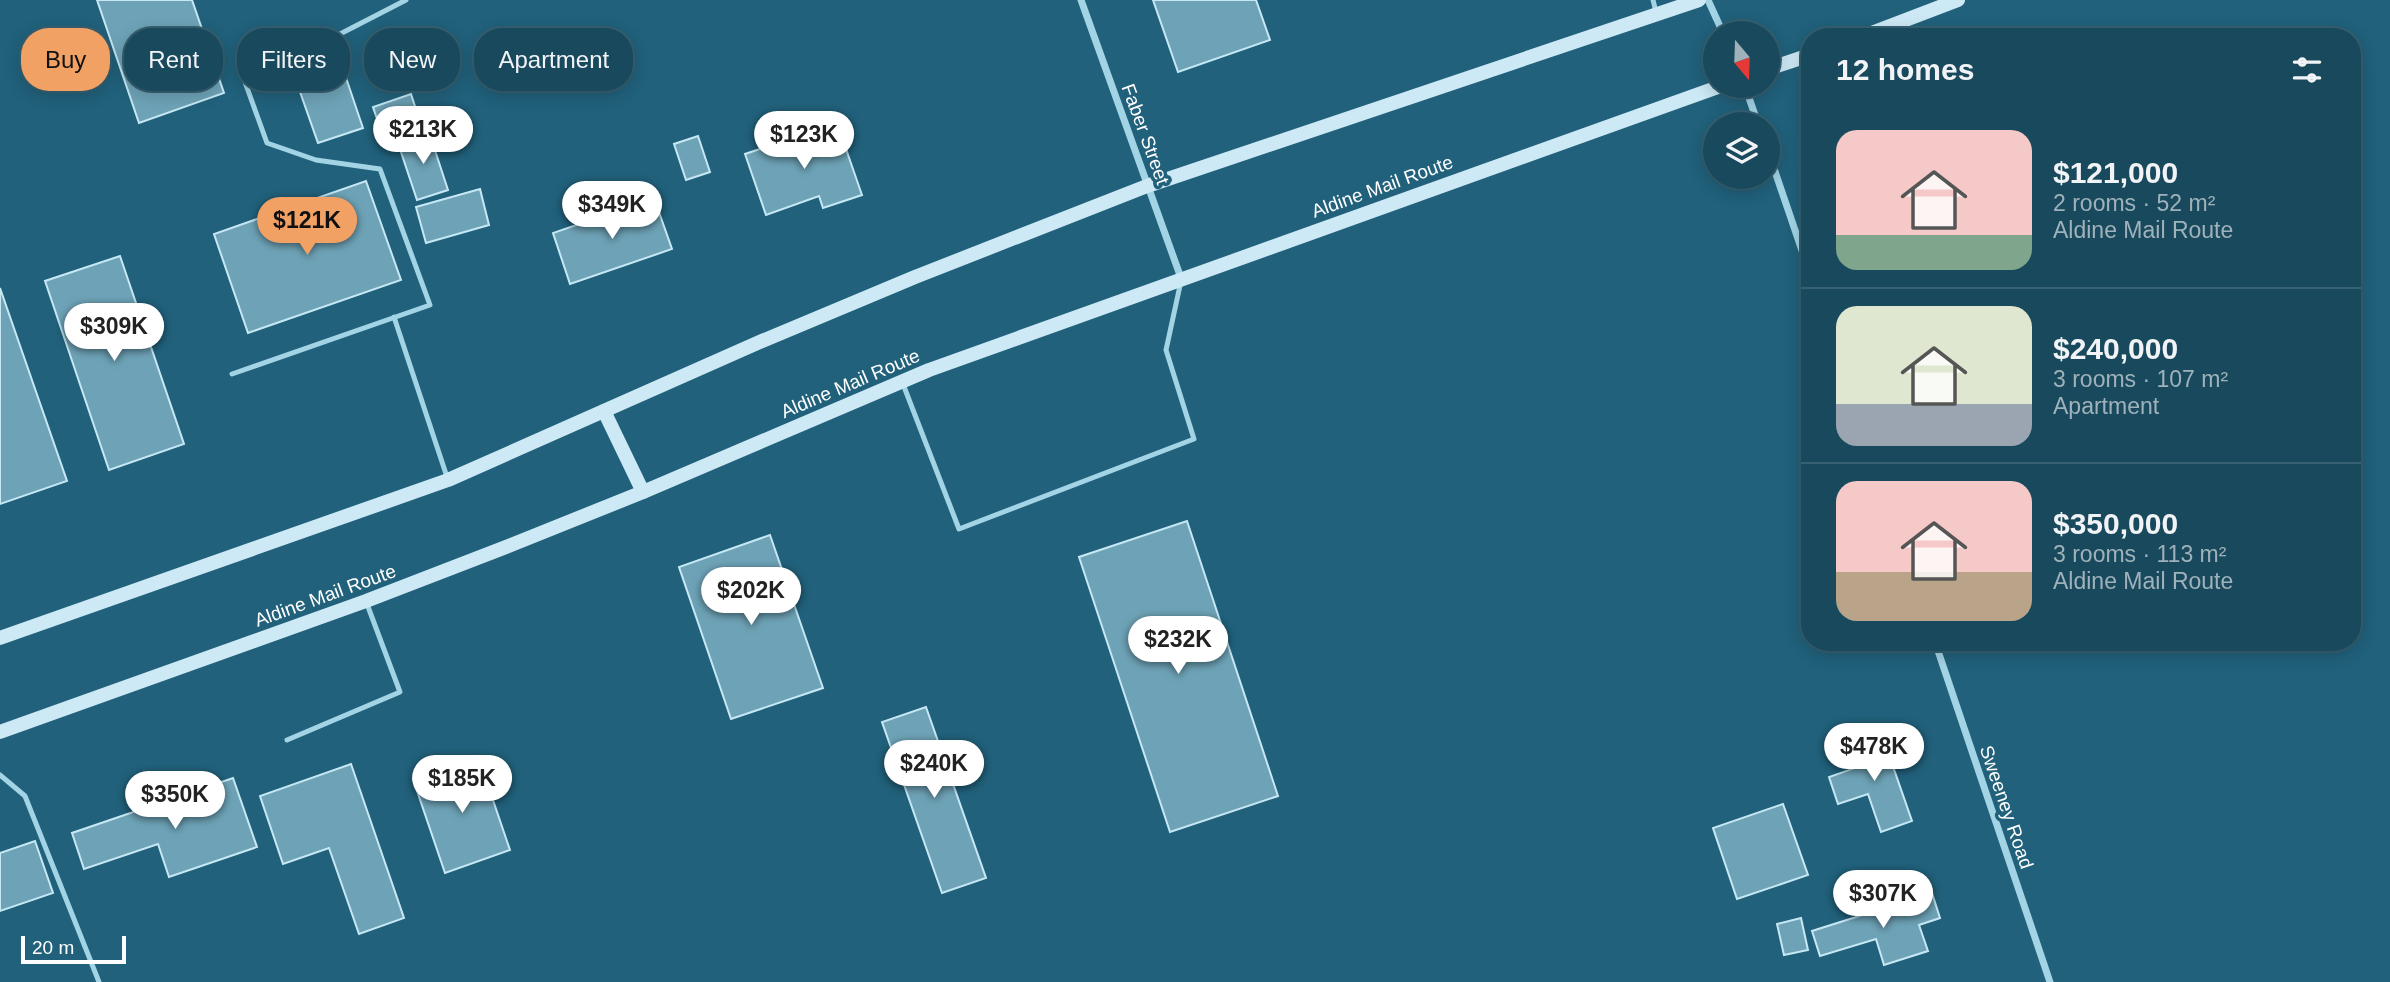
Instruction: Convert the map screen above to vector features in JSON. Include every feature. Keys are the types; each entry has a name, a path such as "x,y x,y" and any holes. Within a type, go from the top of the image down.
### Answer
{"main road":[{"path":"0,638 448,480 903,283 1147,186 1699,0"},
{"path":"1885,28 1958,0"},
{"path":"1780,65 1801,58"},
{"name":"Aldine Mail Route","path":"0,732 366,601 643,492 902,382 1181,278 1703,92"},
{"path":"604,411 643,492"}],"street":[{"name":"Faber Street","path":"1081,0 1181,278"},
{"path":"1708,0 1718,21"},
{"path":"1780,186 1801,248"},
{"name":"Sweeney Road","path":"1938,651 2050,982"}],"lane":[{"path":"232,374 430,305 380,169 316,160 267,144 241,71 340,34 406,0"},
{"path":"1653,0 1657,15"},
{"path":"902,382 959,529 1194,439 1166,350 1181,278"},
{"path":"394,317 448,480"},
{"path":"287,740 400,692 366,601"},
{"path":"0,775 25,796 99,982"}],"building":[{"path":"97,0 192,0 202,28 124,28 124,79 110,38 110,28 107,28"},
{"path":"1153,0 1256,0 1270,40 1178,72"},
{"path":"223,90 224,93 139,123 128,91"},
{"path":"350,90 363,128 318,143 300,91"},
{"path":"411,94 422,128 385,142 373,107"},
{"path":"837,123 862,195 823,208 819,196 766,215 745,154"},
{"path":"429,132 448,190 417,200 398,143"},
{"path":"698,136 710,172 686,180 674,144"},
{"path":"366,181 401,280 248,333 214,234"},
{"path":"480,189 489,225 426,243 416,207"},
{"path":"654,198 672,249 570,284 553,233"},
{"path":"120,256 184,444 109,470 45,281"},
{"path":"0,288 67,481 0,504"},
{"path":"1187,521 1278,796 1170,832 1079,557"},
{"path":"770,535 823,688 731,719 679,567"},
{"path":"926,707 986,878 942,893 882,722"},
{"path":"1881,732 1912,821 1881,832 1868,794 1838,804 1829,777 1858,767 1849,743"},
{"path":"478,756 510,850 445,873 413,779"},
{"path":"351,764 404,918 359,934 329,848 283,864 260,796"},
{"path":"233,778 257,847 169,877 158,844 84,869 72,833"},
{"path":"1783,804 1808,875 1737,899 1713,828"},
{"path":"35,841 53,893 0,911 0,853"},
{"path":"1932,893 1940,918 1919,925 1928,951 1884,965 1876,939 1820,956 1812,931"},
{"path":"1801,918 1808,950 1784,955 1777,924"}]}
